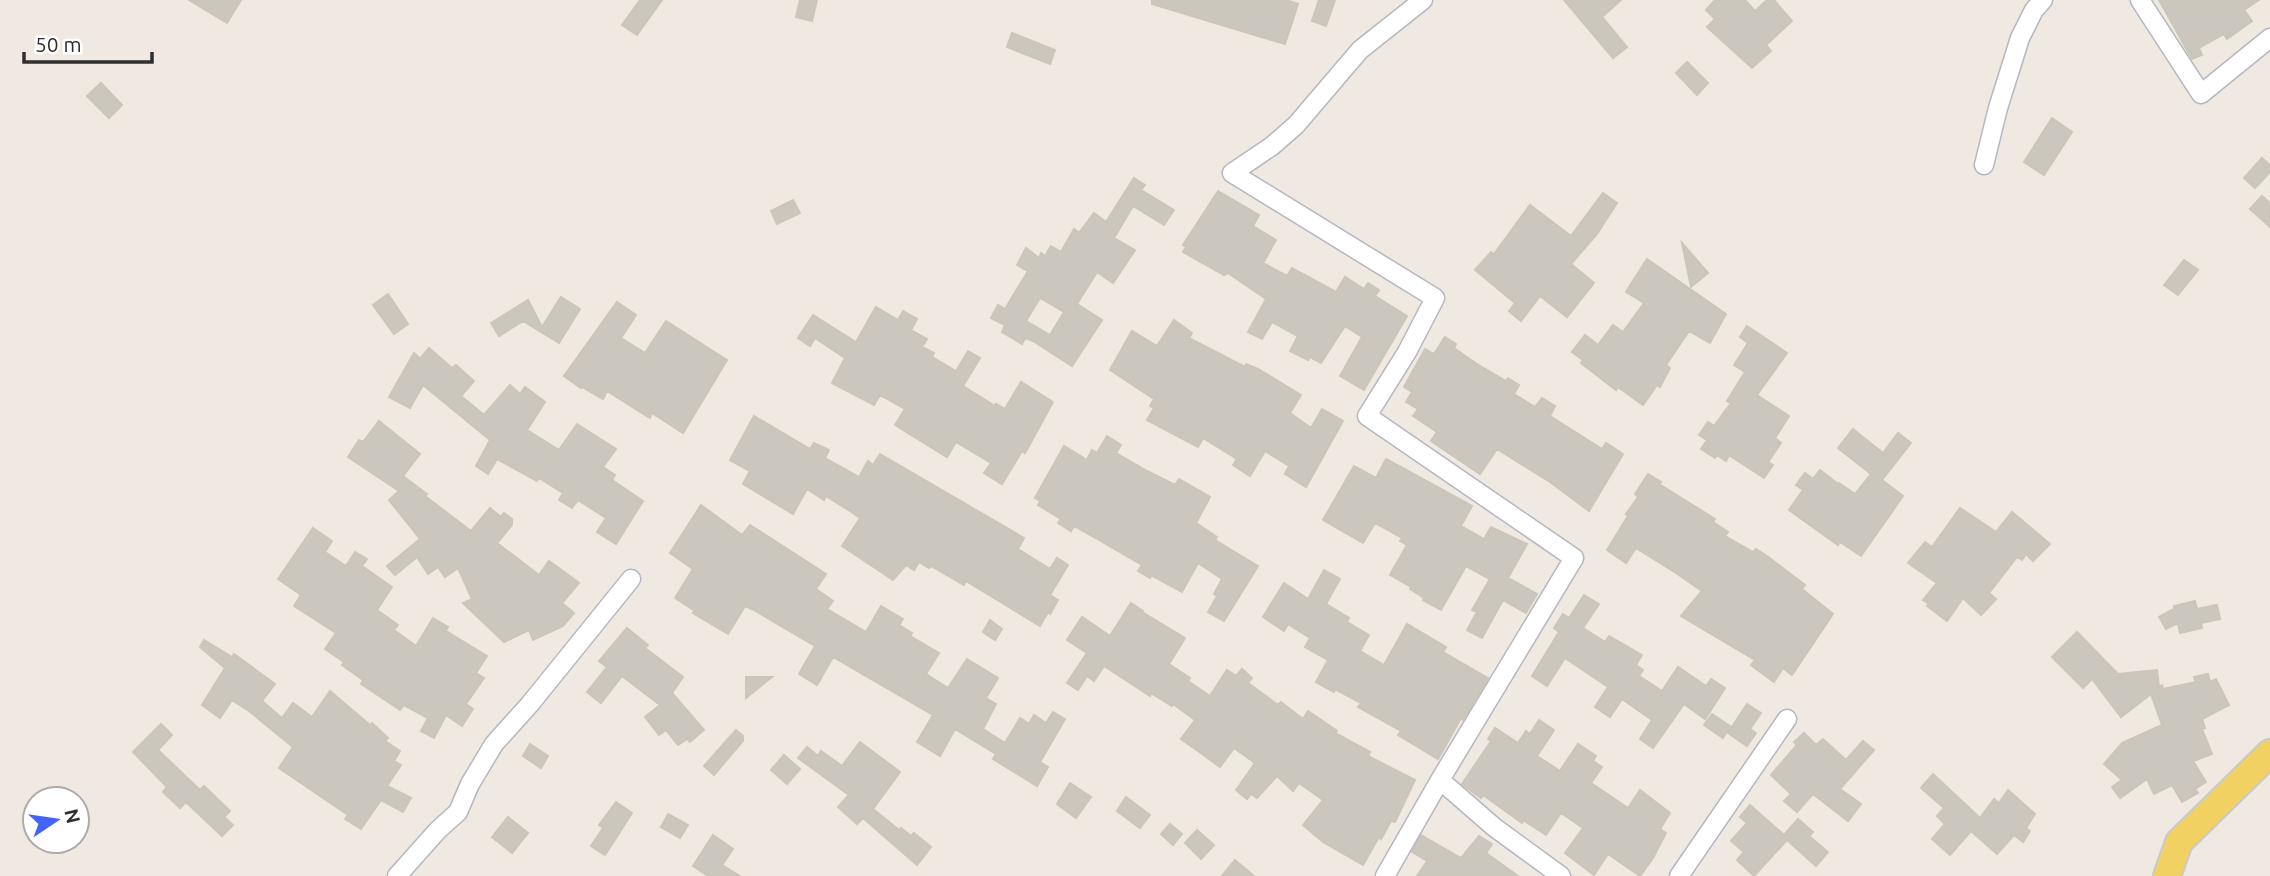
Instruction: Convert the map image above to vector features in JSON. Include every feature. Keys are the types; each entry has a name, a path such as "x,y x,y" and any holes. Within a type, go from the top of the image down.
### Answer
{"main road":[{"path":"2167,876 2179,842 2270,752"}],"street":[{"path":"1385,876 1574,558 1367,416 1435,298 1232,173 1272,146 1296,125 1360,50 1423,0"},
{"path":"1984,165 2020,38 2034,9 2043,0"},
{"path":"2140,0 2201,94 2270,38"},
{"path":"397,876 458,812 470,784 494,744 530,704 631,579"},
{"path":"1679,876 1787,719"},
{"path":"1440,780 1494,827 1561,876"}],"building":[{"path":"189,0 241,0 227,23"},
{"path":"640,0 662,0 637,35 622,25"},
{"path":"800,0 817,0 812,21 796,17"},
{"path":"1152,0 1286,0 1298,4 1285,44 1152,4"},
{"path":"1319,0 1335,0 1326,26 1312,21"},
{"path":"1564,0 1621,0 1602,17 1627,47 1613,58"},
{"path":"1715,0 1745,0 1755,11 1767,0 1774,0 1792,21 1766,45 1771,51 1752,68 1707,27 1715,19 1706,10"},
{"path":"2159,0 2259,0 2244,10 2252,21 2227,39 2224,34 2199,48 2202,55 2192,59"},
{"path":"1012,33 1055,50 1050,64 1007,47"},
{"path":"1687,62 1708,83 1697,95 1676,73"},
{"path":"101,83 122,105 109,118 87,96"},
{"path":"2052,118 2072,132 2044,175 2024,162"},
{"path":"2262,158 2270,165 2270,172 2255,188 2244,178"},
{"path":"1134,178 1145,185 1141,190 1174,210 1164,225 1133,206 1114,238 1135,250 1113,283 1097,272 1077,304 1102,320 1072,366 1033,341 1025,338 1022,344 1002,332 1005,325 991,318 998,305 1005,309 1028,271 1017,265 1026,248 1039,258 1041,253 1045,256 1051,246 1061,252 1074,229 1079,233 1094,213 1106,222","holes":["1040,298 1064,312 1050,335 1026,321"]},
{"path":"1218,191 1259,215 1253,226 1276,240 1263,263 1287,276 1292,268 1336,292 1345,277 1364,289 1368,283 1379,290 1375,296 1407,316 1364,390 1340,376 1362,337 1345,326 1321,363 1290,351 1298,336 1272,322 1262,339 1248,332 1266,299 1228,273 1224,275 1183,252 1186,247 1183,245"},
{"path":"1603,193 1617,203 1597,234 1571,264 1594,283 1567,317 1540,296 1521,321 1509,311 1515,303 1475,270 1491,252 1494,254 1530,205 1571,236"},
{"path":"2262,196 2270,203 2270,227 2250,209"},
{"path":"793,200 800,213 777,224 771,211"},
{"path":"1682,243 1708,273 1691,287"},
{"path":"1647,259 1726,314 1710,343 1689,331 1666,365 1670,368 1660,387 1657,385 1643,405 1618,387 1616,390 1581,363 1583,360 1572,352 1585,335 1598,345 1613,325 1623,332 1644,303 1626,292"},
{"path":"2184,260 2198,270 2178,295 2164,285"},
{"path":"388,294 408,324 394,334 373,305"},
{"path":"561,297 580,309 559,343 523,321 499,336 491,323 528,300 542,327"},
{"path":"617,302 636,315 621,338 645,353 666,321 727,360 683,433 652,413 650,418 607,391 603,399 564,376"},
{"path":"876,307 898,320 903,311 917,319 911,330 927,339 922,347 934,353 932,357 956,371 968,351 980,358 963,386 995,406 996,404 1005,409 1021,382 1053,402 1025,453 1022,451 1002,484 984,473 991,463 956,442 947,457 895,425 905,409 880,395 874,405 832,383 845,358 815,338 810,346 798,338 813,315 856,342"},
{"path":"1174,320 1192,333 1189,338 1245,367 1246,364 1258,369 1301,395 1290,413 1311,428 1322,409 1343,421 1306,487 1285,474 1289,466 1265,451 1250,476 1233,465 1237,459 1203,438 1198,447 1147,420 1154,408 1150,406 1154,399 1110,370 1132,331 1157,346"},
{"path":"1747,326 1787,353 1757,395 1789,416 1775,438 1781,443 1768,462 1773,465 1764,478 1729,455 1726,461 1701,449 1707,440 1699,435 1708,422 1714,426 1731,403 1727,401 1745,372 1734,365 1748,343 1740,337"},
{"path":"1445,337 1456,344 1454,348 1477,364 1506,381 1508,378 1519,385 1514,394 1535,407 1542,398 1555,406 1550,416 1602,449 1606,443 1623,454 1589,511 1550,482 1497,449 1480,474 1431,441 1437,432 1413,416 1418,409 1406,402 1412,392 1404,387 1425,349 1434,354"},
{"path":"429,348 452,368 456,365 474,381 461,396 484,415 510,385 520,394 525,387 545,402 527,430 559,450 577,424 616,449 603,467 615,475 612,480 643,501 616,544 597,532 606,518 578,500 572,508 559,500 563,493 539,478 537,481 497,459 488,474 476,466 490,440 423,385 410,408 389,397 414,353 420,359"},
{"path":"754,416 810,449 814,443 829,450 825,458 859,477 868,461 873,465 880,454 1024,538 1018,549 1050,569 1057,558 1068,565 1050,595 1058,600 1050,614 1048,612 1040,626 966,581 964,585 919,562 914,570 906,565 893,580 842,546 860,518 850,511 826,496 824,500 807,489 793,514 743,484 750,471 730,460"},
{"path":"379,421 420,454 403,476 427,494 425,496 471,531 490,508 501,517 504,513 512,519 512,525 497,543 539,575 549,561 579,583 562,603 574,613 563,626 533,640 529,630 504,642 463,603 472,599 458,568 445,577 438,567 428,574 417,557 395,575 387,566 420,539 389,500 399,491 348,457 359,440 363,442"},
{"path":"1853,429 1883,453 1898,433 1911,443 1882,480 1903,496 1861,556 1840,542 1838,545 1789,510 1803,490 1796,485 1805,473 1813,479 1820,470 1855,494 1871,474 1838,448"},
{"path":"1107,436 1121,445 1116,453 1175,485 1179,479 1210,497 1196,523 1217,537 1215,540 1258,566 1224,621 1208,612 1222,579 1198,563 1182,592 1138,571 1142,565 1074,526 1071,531 1058,523 1061,519 1038,505 1040,501 1035,498 1064,446 1087,460 1092,450 1097,453"},
{"path":"1386,459 1472,506 1461,526 1484,539 1491,527 1527,544 1508,578 1537,594 1526,613 1503,600 1482,638 1467,630 1477,612 1472,610 1490,579 1466,566 1441,610 1390,575 1407,545 1400,541 1402,538 1375,523 1363,543 1323,520 1354,466 1376,478"},
{"path":"1648,474 1661,482 1659,484 1715,519 1713,522 1728,532 1725,536 1753,552 1756,549 1767,556 1805,585 1802,589 1833,614 1792,675 1783,668 1774,682 1751,665 1755,660 1681,616 1702,591 1676,573 1636,548 1626,563 1607,550 1628,516 1626,514 1638,497 1635,494"},
{"path":"701,505 742,535 750,525 826,574 816,589 833,601 827,609 866,632 881,606 903,619 899,625 912,633 910,636 939,653 926,674 948,688 967,659 998,678 986,698 996,704 983,729 1005,743 1020,718 1029,724 1034,715 1046,723 1053,712 1065,719 1040,762 1048,767 1037,786 993,759 996,754 955,729 940,756 917,742 933,715 833,657 817,685 799,674 815,646 754,610 745,606 728,634 693,613 695,611 675,598 693,569 670,553"},
{"path":"1960,508 1996,532 2012,512 2050,544 2033,561 2026,554 2022,560 2017,557 1989,593 1996,599 1981,615 1963,598 1947,621 1923,600 1937,583 1908,563 1925,542 1932,547"},
{"path":"313,528 332,541 325,552 346,566 355,552 367,559 362,566 392,587 377,610 398,625 394,630 416,646 433,618 448,627 446,631 487,656 476,673 484,678 466,704 473,709 462,726 446,715 434,738 421,731 428,718 404,705 400,710 361,684 363,680 325,649 336,633 294,606 301,595 278,579"},
{"path":"1324,570 1340,579 1326,604 1349,618 1347,622 1369,635 1360,651 1384,665 1407,624 1446,647 1443,652 1488,678 1438,759 1398,735 1401,731 1358,707 1361,703 1316,682 1328,660 1305,647 1310,638 1288,624 1284,631 1263,617 1284,583 1308,599"},
{"path":"1584,595 1599,604 1583,628 1605,642 1609,636 1642,655 1636,665 1643,670 1639,676 1662,691 1678,667 1706,686 1711,679 1725,688 1705,719 1684,704 1653,748 1640,739 1652,720 1622,699 1610,717 1595,707 1608,687 1565,658 1547,686 1532,676 1559,632 1554,628 1563,614 1569,618"},
{"path":"2195,601 2197,609 2217,605 2220,619 2201,623 2202,628 2180,633 2178,623 2166,629 2159,617 2174,609 2174,606"},
{"path":"1131,603 1185,638 1169,664 1210,696 1227,670 1236,676 1242,669 1252,678 1248,683 1278,705 1281,702 1303,719 1308,711 1337,731 1335,733 1370,752 1368,756 1415,780 1395,822 1391,821 1381,839 1379,837 1363,865 1323,842 1303,825 1323,800 1299,783 1293,791 1277,776 1257,798 1251,794 1247,799 1236,790 1255,763 1234,748 1220,767 1181,739 1195,720 1173,704 1172,706 1151,693 1150,696 1104,666 1094,681 1087,676 1078,690 1067,683 1087,653 1067,640 1082,617 1110,636"},
{"path":"990,620 1002,629 995,640 983,632"},
{"path":"627,628 648,645 645,648 683,677 672,693 704,730 690,742 687,739 678,745 666,730 659,735 645,717 660,705 622,676 601,703 587,692 607,667 599,661"},
{"path":"2077,632 2118,674 2157,670 2159,687 2162,685 2163,689 2196,682 2194,677 2208,674 2210,682 2216,679 2229,705 2202,719 2205,728 2202,729 2212,754 2193,761 2206,782 2195,789 2198,793 2182,802 2172,785 2154,794 2147,779 2120,798 2112,787 2122,780 2104,764 2122,743 2162,725 2151,694 2121,717 2092,679 2083,688 2052,657"},
{"path":"204,640 232,657 234,654 275,684 262,701 282,718 293,703 312,717 330,691 370,725 372,723 388,738 385,741 400,751 394,761 401,765 387,786 411,798 403,812 381,800 361,829 345,819 348,815 279,768 293,747 249,711 232,700 220,718 202,705 225,668 200,647"},
{"path":"746,677 772,677 746,698"},
{"path":"1747,704 1761,713 1750,729 1756,733 1747,746 1728,733"},
{"path":"1712,714 1730,726 1723,738 1704,725"},
{"path":"1539,720 1554,730 1537,756 1560,771 1578,744 1596,756 1593,761 1602,767 1591,783 1628,808 1640,790 1670,813 1660,829 1666,833 1640,876 1608,854 1594,875 1565,853 1583,828 1561,813 1546,835 1523,820 1522,823 1483,795 1481,798 1462,784 1491,741 1488,739 1495,728 1518,743 1526,731 1530,734"},
{"path":"161,724 172,735 158,750 200,790 204,786 230,811 224,817 233,825 222,836 186,802 180,808 163,792 167,787 133,752"},
{"path":"736,730 743,736 743,741 714,775 704,766"},
{"path":"1804,733 1816,745 1823,739 1846,760 1863,741 1874,750 1840,789 1861,804 1848,821 1813,794 1797,812 1784,801 1791,794 1771,775 1797,745 1794,742"},
{"path":"860,742 900,772 873,809 899,830 901,828 911,836 914,833 931,847 917,865 863,818 857,824 838,807 849,795 798,758 807,747 818,756 821,751 842,766"},
{"path":"530,744 548,756 541,768 523,756"},
{"path":"784,755 800,769 787,784 771,770"},
{"path":"1933,774 1980,818 1994,799 1999,803 2008,790 2035,814 2026,828 2030,831 2023,842 2014,835 1997,854 1971,831 1950,855 1932,839 1945,824 1937,816 1944,808 1921,788"},
{"path":"1070,783 1091,797 1076,818 1057,804"},
{"path":"1126,797 1150,815 1140,828 1117,811"},
{"path":"616,802 632,813 605,855 591,846 603,828 599,825"},
{"path":"1750,805 1784,835 1798,819 1813,832 1809,836 1828,852 1816,866 1787,840 1754,876 1737,860 1744,852 1731,841 1747,823 1740,817"},
{"path":"668,814 688,825 680,838 661,827"},
{"path":"508,817 528,833 512,853 492,837"},
{"path":"1170,824 1182,834 1173,845 1161,834"},
{"path":"1197,830 1214,845 1201,859 1185,843"},
{"path":"713,835 733,849 722,865 740,876 708,876 693,866"},
{"path":"1421,835 1461,858 1479,836 1492,844 1486,853 1518,876 1417,876 1427,861 1412,852"},
{"path":"1235,860 1254,876 1222,876"}]}
